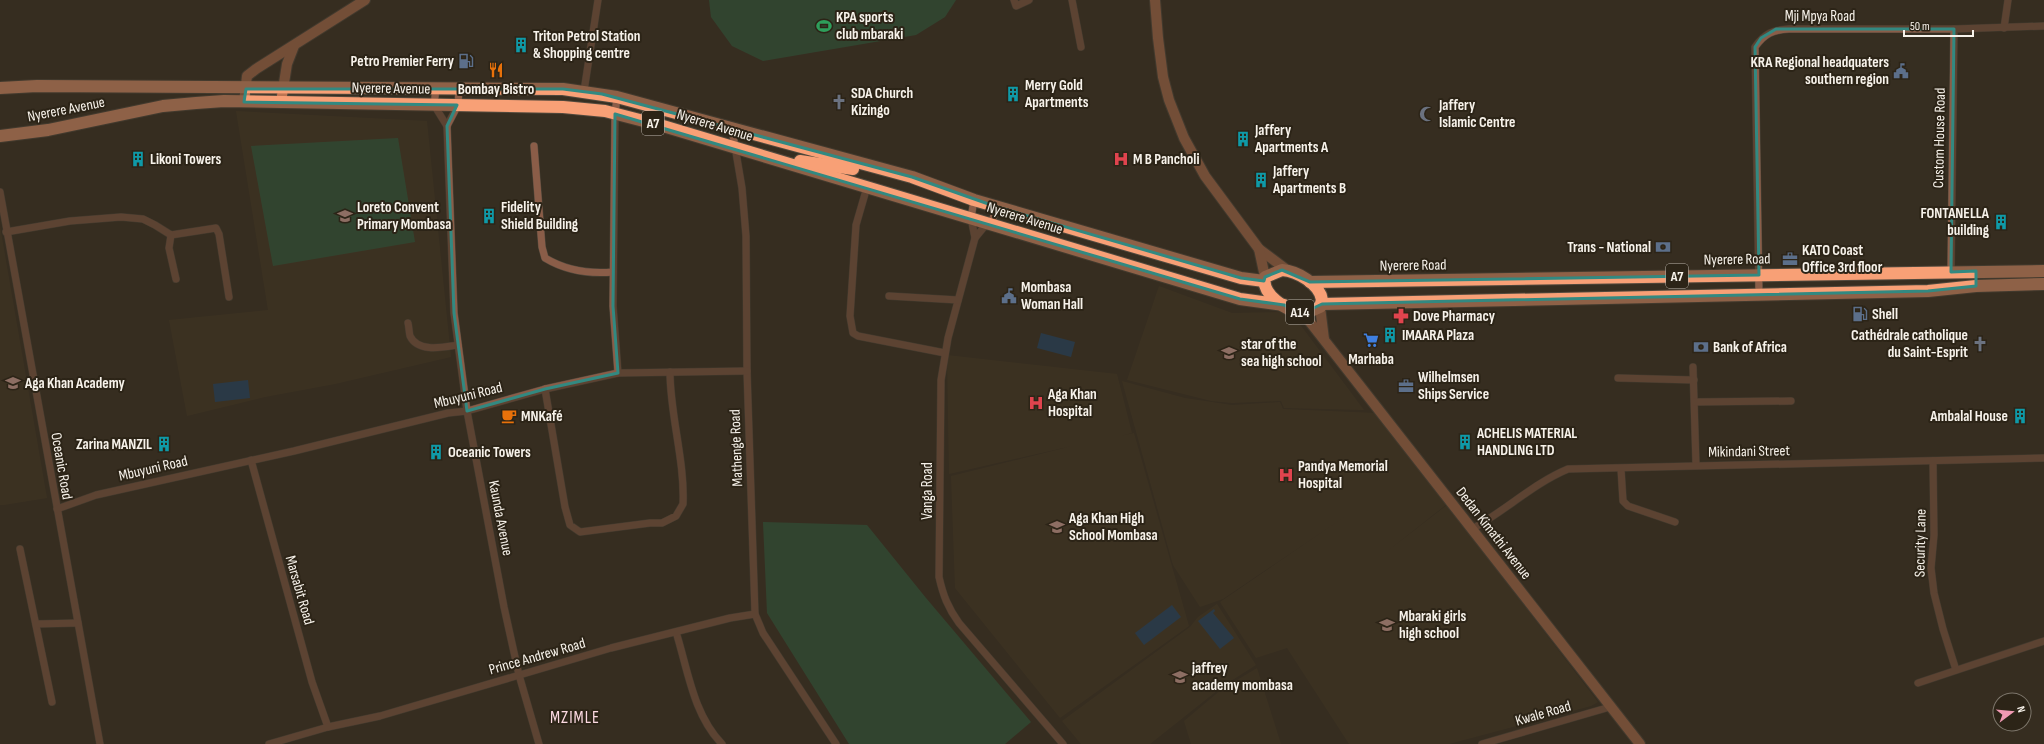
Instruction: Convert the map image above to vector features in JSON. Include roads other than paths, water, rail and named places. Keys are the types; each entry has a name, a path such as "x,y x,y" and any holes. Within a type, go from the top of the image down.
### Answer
{"highway":[{"name":"Nyerere Avenue","path":"0,88 44,86 246,89 563,89 584,91 617,97 732,130 912,178 997,207 1241,278 1265,279"},
{"path":"563,89 563,107"},
{"name":"Nyerere Avenue","path":"0,136 48,130 163,106 244,102 281,102 563,107 615,114 867,187 1240,299 1284,305"},
{"path":"758,155 912,178"},
{"path":"1030,236 1035,218"},
{"path":"1144,270 1148,250"},
{"path":"1265,279 1282,270 1287,270"},
{"name":"A14","path":"1265,279 1267,291 1276,301 1284,305 1303,313 1321,306 1320,292 1310,282 1287,270"},
{"path":"1976,271 1976,286"},
{"name":"Nyerere Road","path":"1310,282 2044,271"},
{"path":"1928,291 1929,272"},
{"path":"1501,300 1502,279"},
{"path":"1526,279 1526,300"},
{"name":"A7","path":"1321,306 1501,300 1928,291 1976,286 2044,284"}],"street":[{"path":"244,102 247,76 266,61 294,46 365,0"},
{"path":"584,91 598,0"},
{"path":"1014,0 1016,6 1029,0"},
{"path":"1072,0 1081,47"},
{"path":"1155,0 1160,59 1175,117 1184,138 1205,176 1259,249 1287,270"},
{"path":"2004,28 2008,0"},
{"name":"Mji Mpya Road","path":"1759,295 1755,46 1761,38 1776,30 1789,29 1954,29 2044,26"},
{"name":"Custom House Road","path":"1951,272 1954,29"},
{"path":"281,102 287,64 294,46"},
{"path":"434,105 436,89"},
{"path":"458,105 459,89"},
{"path":"617,97 615,114 613,272 618,373"},
{"name":"Kaunda Avenue","path":"434,105 447,126 454,312 468,411 504,607 519,675 539,744"},
{"name":"Kaunda Avenue","path":"447,126 458,105"},
{"name":"Mathenge Road","path":"732,130 742,188 746,236 747,372 755,614 763,633 836,744"},
{"path":"534,146 542,247 545,258 570,269 597,274 613,272"},
{"path":"867,187 856,225 850,316 853,333 858,336 945,353"},
{"name":"Oceanic Road","path":"0,192 6,232 100,744"},
{"name":"Vanga Road","path":"974,200 971,218 975,238 945,353 941,380 939,577 943,594 949,609 959,623 1063,744"},
{"path":"975,238 984,227 991,224 997,207"},
{"path":"6,232 70,221 121,217 143,219 171,235 211,227 216,228 219,234 229,296"},
{"path":"171,235 170,248 176,279"},
{"path":"1259,249 1265,279"},
{"path":"889,296 958,300"},
{"name":"Dedan Kimathi Avenue","path":"1321,306 1325,340"},
{"name":"Dedan Kimathi Avenue","path":"1303,313 1640,744"},
{"path":"408,323 411,337 420,345 440,348 458,345"},
{"path":"1693,367 1696,465"},
{"path":"545,389 565,507 570,526 580,532 650,523 662,524 676,516 683,504 674,407 670,390 670,372"},
{"name":"Mbuyuni Road","path":"57,509 96,494 251,460 448,413 468,411 545,389 618,373 747,372"},
{"path":"1618,378 1694,380"},
{"path":"1695,402 1792,401"},
{"name":"Mikindani Street","path":"1472,530 1502,512 1556,474 1568,469 1620,469 1696,465 2044,458"},
{"name":"Marsabit Road","path":"251,460 312,682 328,726"},
{"name":"Security Lane","path":"1933,461 1934,535 1931,568 1934,593 1943,629 1956,670"},
{"path":"1620,469 1622,501 1628,506 1675,522"},
{"path":"20,549 52,702"},
{"name":"Prince Andrew Road","path":"269,744 328,726 380,716 611,648 730,618 755,614"},
{"path":"36,624 78,623"},
{"path":"676,632 699,709 714,736 722,744"},
{"path":"1918,683 2044,641"},
{"name":"Kwale Road","path":"1482,744 1610,707"}],"water":[{"path":"1041,333 1075,342 1071,357 1037,348"},
{"path":"248,380 250,398 215,402 213,384"},
{"path":"1172,605 1181,617 1144,645 1135,633"},
{"path":"1214,609 1215,611 1213,613 1234,638 1220,649 1198,621"}],"place":[{"name":"KPA sports club mbaraki","path":"824,26"},
{"name":"Triton Petrol Station & Shopping centre","path":"521,45"},
{"name":"Petro Premier Ferry","path":"466,61"},
{"name":"Bombay Bistro","path":"496,70"},
{"name":"KRA Regional headquaters southern region","path":"1901,71"},
{"name":"Merry Gold Apartments","path":"1013,94"},
{"name":"SDA Church Kizingo","path":"839,102"},
{"name":"Jaffery Islamic Centre","path":"1427,114"},
{"name":"Jaffery Apartments A","path":"1243,139"},
{"name":"Likoni Towers","path":"138,159"},
{"name":"M B Pancholi","path":"1121,159"},
{"name":"Jaffery Apartments B","path":"1261,180"},
{"name":"Loreto Convent Primary Mombasa","path":"345,216"},
{"name":"Fidelity Shield Building","path":"489,216"},
{"name":"FONTANELLA building","path":"2001,222"},
{"name":"Trans - National","path":"1663,247"},
{"name":"KATO Coast Office 3rd floor","path":"1790,259"},
{"name":"Mombasa Woman Hall","path":"1009,296"},
{"name":"Shell","path":"1860,314"},
{"name":"Dove Pharmacy","path":"1401,316"},
{"name":"IMAARA Plaza","path":"1390,335"},
{"name":"Marhaba","path":"1371,340"},
{"name":"Cathédrale catholique du Saint-Esprit","path":"1980,344"},
{"name":"Bank of Africa","path":"1701,347"},
{"name":"star of the sea high school","path":"1229,353"},
{"name":"Aga Khan Academy","path":"13,383"},
{"name":"Wilhelmsen Ships Service","path":"1406,386"},
{"name":"Aga Khan Hospital","path":"1036,403"},
{"name":"MNKafé","path":"509,416"},
{"name":"Ambalal House","path":"2020,416"},
{"name":"ACHELIS MATERIAL HANDLING LTD","path":"1465,442"},
{"name":"Zarina MANZIL","path":"164,444"},
{"name":"Oceanic Towers","path":"436,452"},
{"name":"Pandya Memorial Hospital","path":"1286,475"},
{"name":"Aga Khan High School Mombasa","path":"1057,527"},
{"name":"Mbaraki girls high school","path":"1387,625"},
{"name":"jaffrey academy mombasa","path":"1180,677"}],"district":[{"name":"MZIMLE","path":"575,717"}]}
